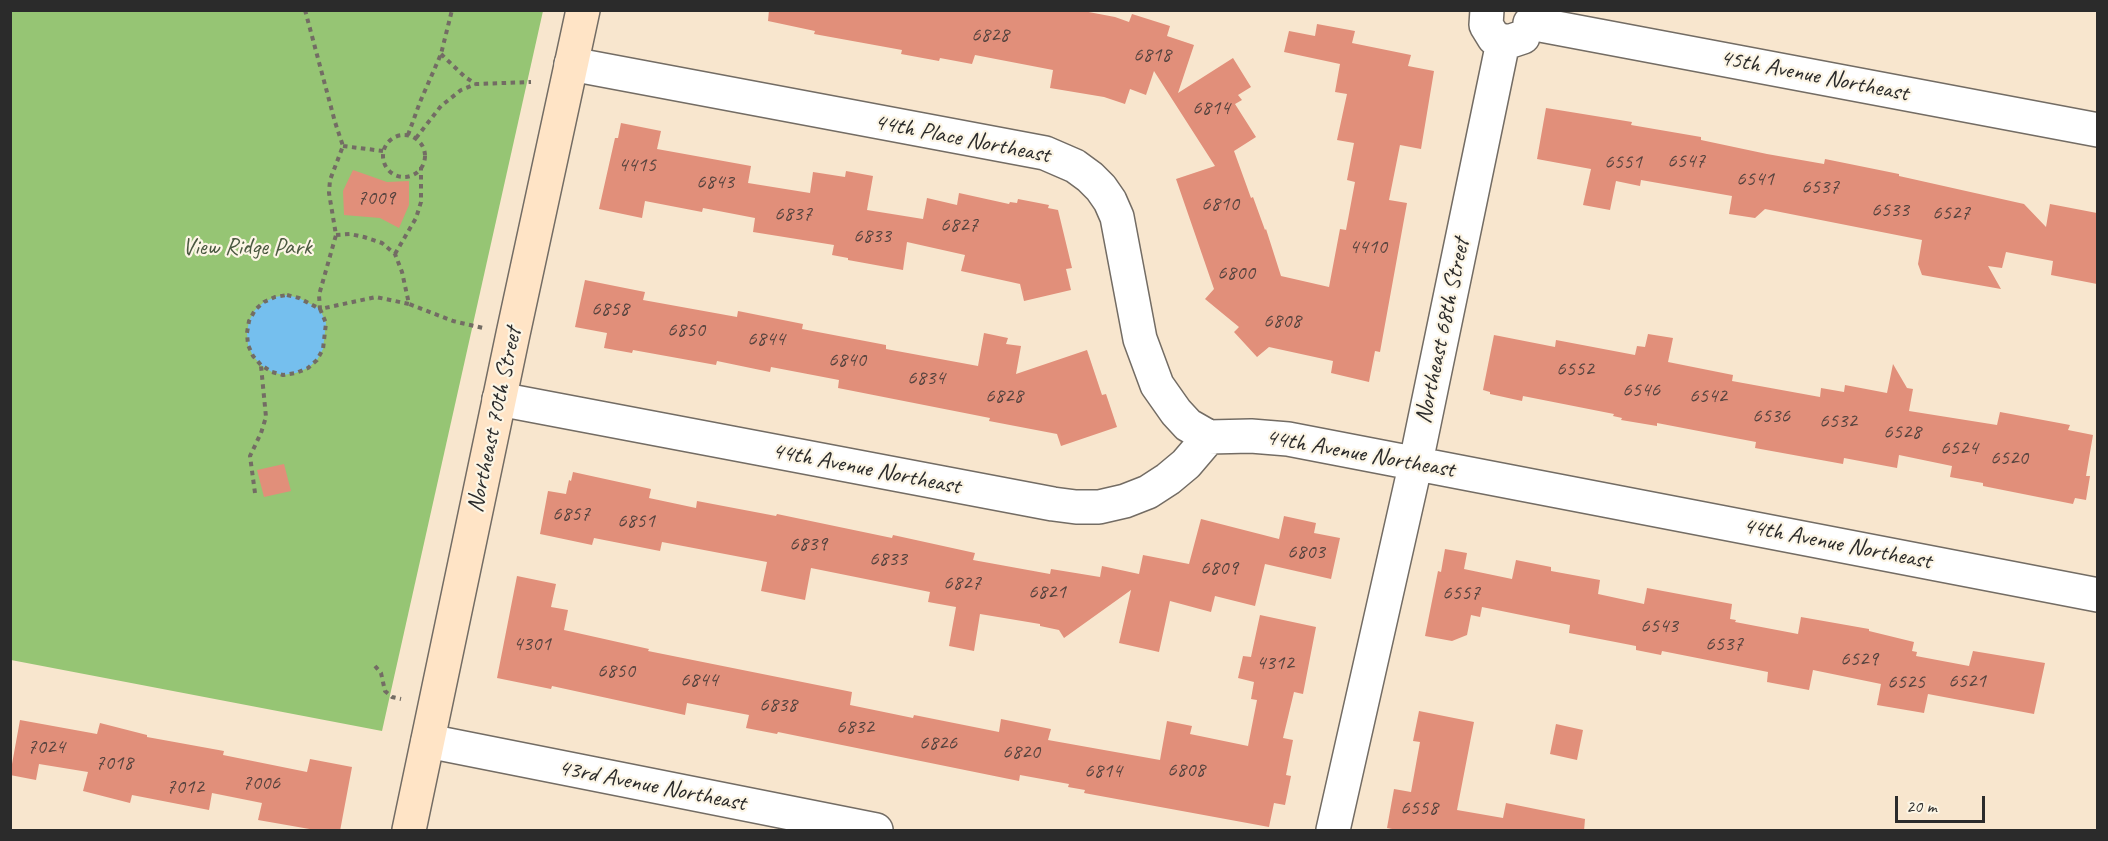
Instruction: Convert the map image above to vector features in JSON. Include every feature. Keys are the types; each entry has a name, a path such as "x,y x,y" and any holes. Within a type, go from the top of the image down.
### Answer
{"street":[{"name":"Northeast 70th Street","path":"409,831 583,10"},
{"path":"1479,12 1489,33 1503,42 1522,38 1527,32 1530,17"},
{"name":"45th Avenue Northeast","path":"1530,17 2097,130"},
{"name":"Northeast 68th Street","path":"1334,831 1416,462 1503,42"},
{"name":"44th Place Northeast","path":"572,64 1045,153 1075,166 1101,188 1117,217 1140,339 1157,385 1188,425 1209,438"},
{"name":"44th Avenue Northeast","path":"499,399 1076,507 1099,507 1125,501 1148,492 1186,464 1209,438 1251,436 1288,439 2097,595"},
{"name":"43rd Avenue Northeast","path":"428,741 876,831"}],"path":[{"path":"305,10 343,146 334,168 329,193 336,235 319,294 320,309 326,322 323,349 317,360 308,368 283,375 272,372 253,356 248,345 249,321 255,310 264,302 275,297 299,298 320,309 362,298 376,297 409,304 453,321 513,334"},
{"path":"408,135 441,54 452,10"},
{"path":"441,54 458,71 477,84"},
{"path":"416,138 436,112 461,90 477,84 531,82"},
{"path":"394,254 416,218 421,202 421,167 424,152 416,138 408,135 392,138 383,151 383,159 392,173 408,176 421,167"},
{"path":"343,146 383,151"},
{"path":"336,235 350,234 364,237 382,243 394,254 402,272 409,304"},
{"path":"255,493 250,456 261,434 266,417 261,365"},
{"path":"375,666 381,673 385,691 392,697 402,699"}],"green space":[{"name":"View Ridge Park","path":"10,11 543,11 382,731 11,660"}],"water":[{"path":"287,295 299,298 320,309 326,323 323,349 317,360 308,368 283,375 272,372 253,356 248,345 247,333 249,321 255,310 264,302"}],"building":[{"path":"769,10 1078,10 1129,22 1132,14 1170,26 1167,36 1194,45 1178,93 1233,58 1251,87 1238,95 1242,100 1235,104 1256,137 1234,151 1251,198 1253,197 1266,229 1281,276 1329,287 1340,229 1346,230 1355,182 1347,180 1354,143 1337,140 1347,94 1335,92 1340,64 1284,52 1289,31 1315,36 1317,24 1355,31 1352,43 1411,55 1408,66 1434,71 1421,149 1400,145 1389,200 1407,203 1380,352 1375,351 1369,382 1331,373 1333,361 1269,347 1257,357 1234,332 1239,327 1205,299 1214,289 1176,179 1215,166 1154,71 1146,95 1130,89 1125,104 1104,97 1050,88 1053,70 975,55 972,64 901,54 902,50 814,34 815,31 768,21"},
{"path":"1546,108 1632,122 1631,125 1701,137 1701,140 1767,154 1824,164 1825,159 1899,174 1899,176 2024,204 2046,227 2050,204 2097,213 2097,284 2051,275 2053,261 2006,252 2002,268 1988,266 2001,289 1922,275 1918,264 1922,240 1765,209 1755,218 1729,214 1732,196 1641,180 1640,186 1616,181 1610,210 1583,205 1591,169 1537,159"},
{"path":"621,123 661,131 657,149 751,166 748,183 810,193 813,172 845,177 846,171 873,176 867,210 923,219 927,198 957,205 959,193 1009,204 1010,202 1017,203 1018,199 1049,205 1048,208 1058,210 1072,268 1066,269 1071,290 1024,301 1020,284 961,271 965,255 907,242 903,270 832,255 834,245 753,232 755,218 703,208 702,212 645,201 642,218 599,209 615,138 618,138"},
{"path":"353,170 387,182 409,181 409,205 399,228 380,218 344,215 343,191"},
{"path":"585,280 645,292 643,300 737,317 738,311 803,324 802,329 886,345 886,349 978,366 984,333 1008,338 1006,344 1021,346 1016,374 1087,350 1102,395 1106,394 1117,427 1061,446 1057,434 989,421 990,418 838,388 839,380 771,367 770,372 717,361 716,365 633,350 632,353 604,348 607,333 575,327"},
{"path":"1648,334 1673,338 1668,362 1733,375 1732,381 1820,397 1821,388 1844,392 1845,385 1887,393 1893,364 1907,388 1913,389 1909,411 1997,425 2000,412 2070,425 2068,430 2093,435 2086,476 2090,476 2086,500 2075,498 2073,504 1983,486 1983,483 1950,477 1952,466 1899,455 1897,468 1844,458 1843,464 1755,448 1756,442 1657,423 1657,426 1621,420 1622,418 1613,416 1614,414 1523,396 1522,401 1490,394 1483,390 1494,335 1555,347 1556,340 1635,355 1637,346 1645,347"},
{"path":"284,464 291,491 264,497 257,470"},
{"path":"573,472 651,489 649,498 696,508 697,501 776,516 777,514 892,538 893,535 975,553 973,560 1050,574 1051,569 1100,577 1102,566 1139,574 1143,555 1189,564 1201,519 1279,539 1284,516 1316,523 1314,533 1340,538 1331,579 1265,564 1255,606 1215,596 1211,612 1170,601 1159,652 1119,643 1131,590 1064,638 1059,630 1040,626 1040,624 980,614 974,651 949,646 956,607 928,602 930,592 811,568 805,600 761,591 767,562 662,542 660,551 594,538 592,545 540,534 548,491 566,494"},
{"path":"1445,549 1467,553 1464,569 1512,579 1516,560 1551,567 1551,571 1600,580 1598,594 1644,604 1647,588 1732,604 1730,619 1736,620 1735,622 1798,634 1801,617 1869,629 1869,631 1914,642 1912,651 1917,652 1916,656 1969,666 1973,651 2045,663 2034,714 1928,694 1924,713 1877,705 1881,684 1813,670 1809,690 1767,682 1768,672 1662,651 1661,655 1636,650 1636,646 1569,633 1570,625 1482,607 1480,617 1471,615 1467,635 1452,641 1425,636 1438,571 1441,572"},
{"path":"517,576 556,584 551,607 568,610 564,630 649,649 648,651 852,692 850,705 999,732 1001,719 1051,729 1048,740 1160,760 1167,721 1192,726 1190,734 1248,746 1257,700 1251,699 1254,682 1238,678 1243,656 1251,657 1260,615 1316,627 1303,694 1294,692 1283,738 1293,740 1286,775 1291,776 1285,805 1274,803 1269,827 1084,793 1085,790 1068,787 1069,784 1020,775 1019,781 778,732 777,734 746,728 749,715 687,703 685,715 552,686 551,689 497,678"},
{"path":"1419,711 1474,722 1457,810 1503,818 1506,803 1585,819 1584,831 1402,831 1387,828 1394,789 1411,792 1420,742 1413,741"},
{"path":"20,720 97,734 100,723 147,735 147,737 224,751 223,755 307,772 310,759 352,767 340,831 321,831 258,820 262,803 212,793 209,810 132,795 130,803 83,791 88,772 39,764 36,780 10,775"},
{"path":"1556,724 1583,730 1577,760 1550,754"}]}
